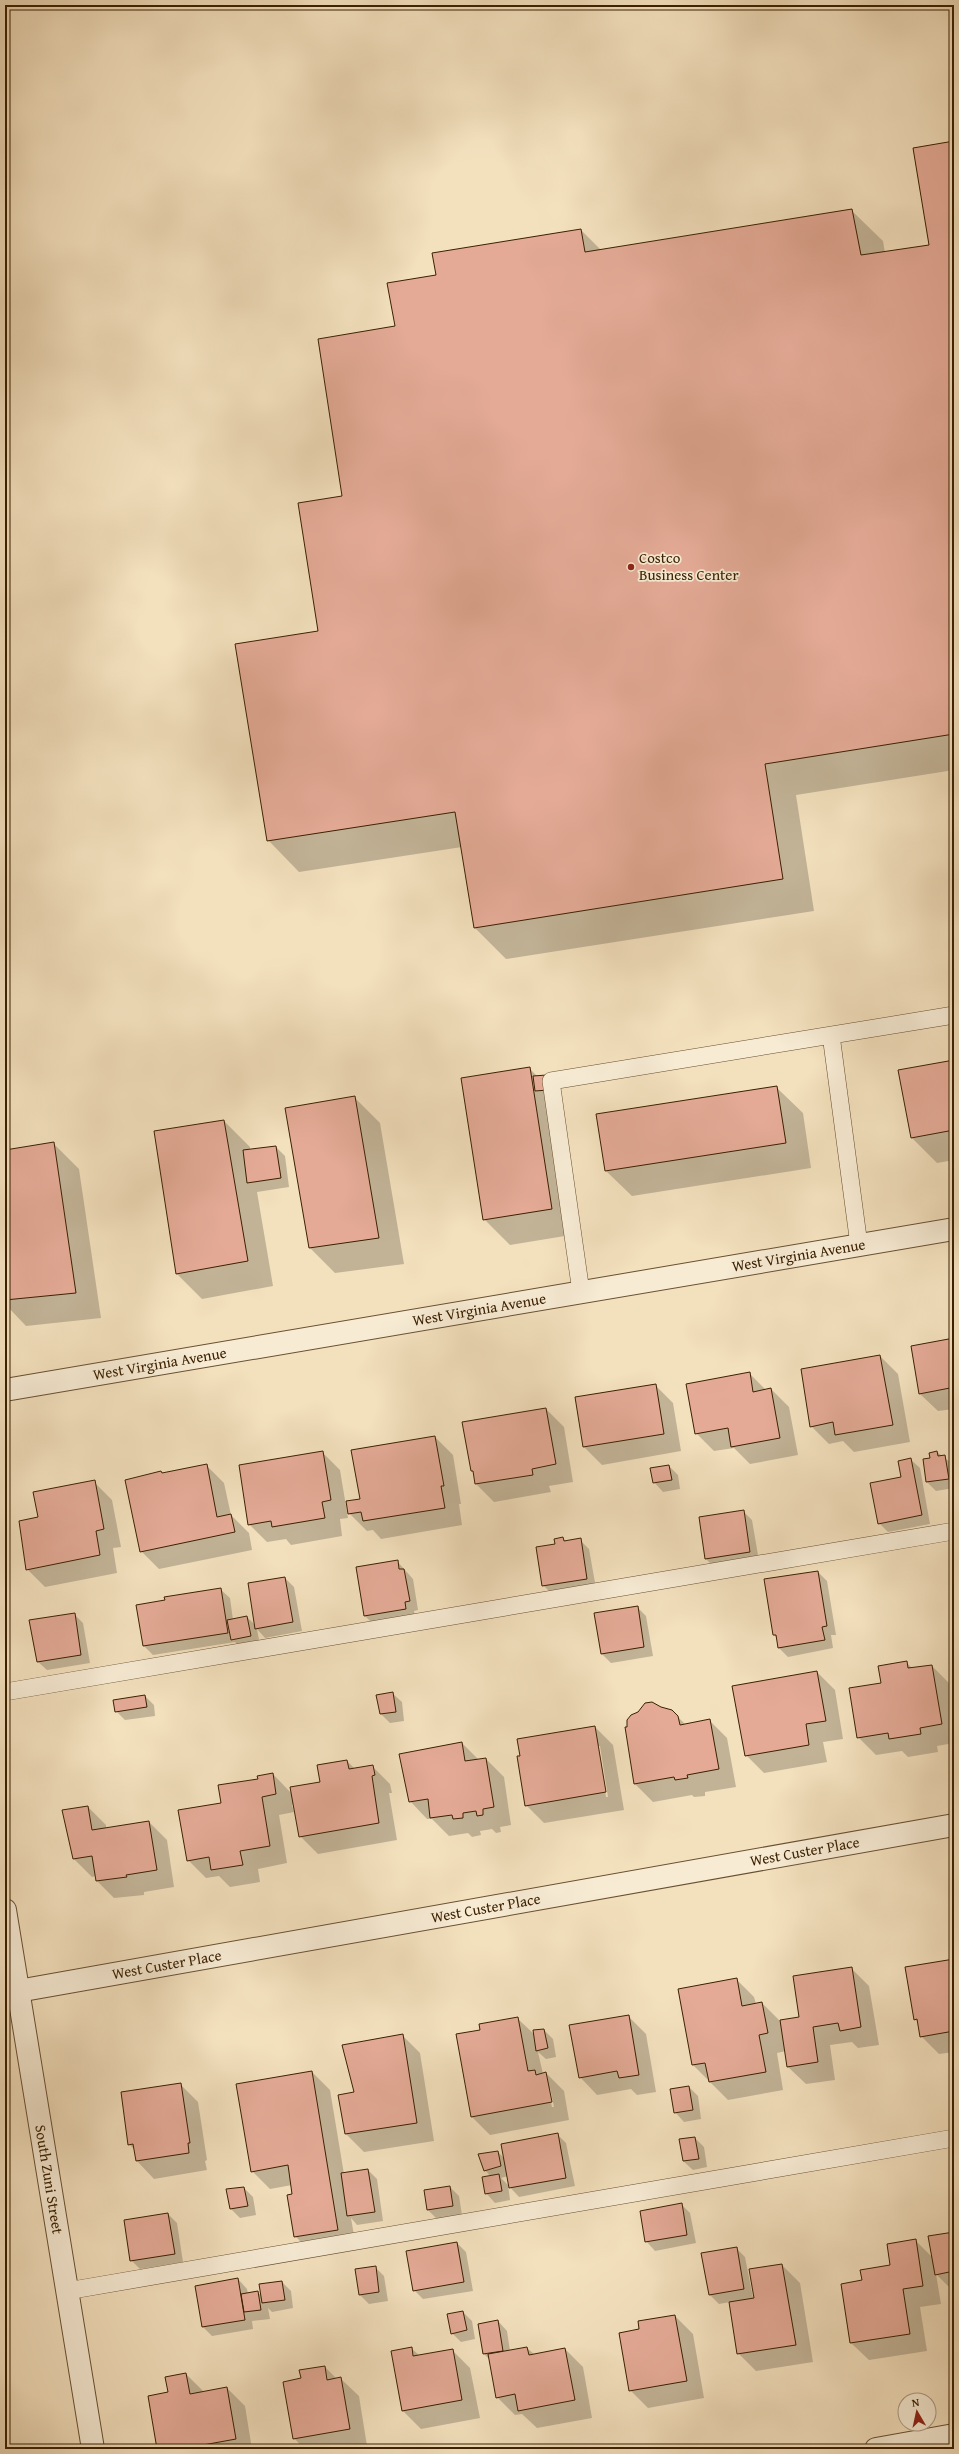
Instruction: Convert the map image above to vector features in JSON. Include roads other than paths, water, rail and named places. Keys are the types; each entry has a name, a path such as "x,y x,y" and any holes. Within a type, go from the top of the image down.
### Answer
{"street":[{"name":"West Virginia Avenue","path":"5,1390 954,1229"},
{"name":"West Custer Place","path":"18,1991 954,1826"},
{"name":"South Zuni Street","path":"5,1910 93,2449"},
{"path":"876,2449 954,2435"}],"lane":[{"path":"581,1292 551,1081 954,1015"},
{"path":"831,1035 859,1245"},
{"path":"5,1692 954,1531"},
{"path":"66,2291 954,2138"}],"place":[{"name":"Costco Business Center","path":"631,567"}]}
